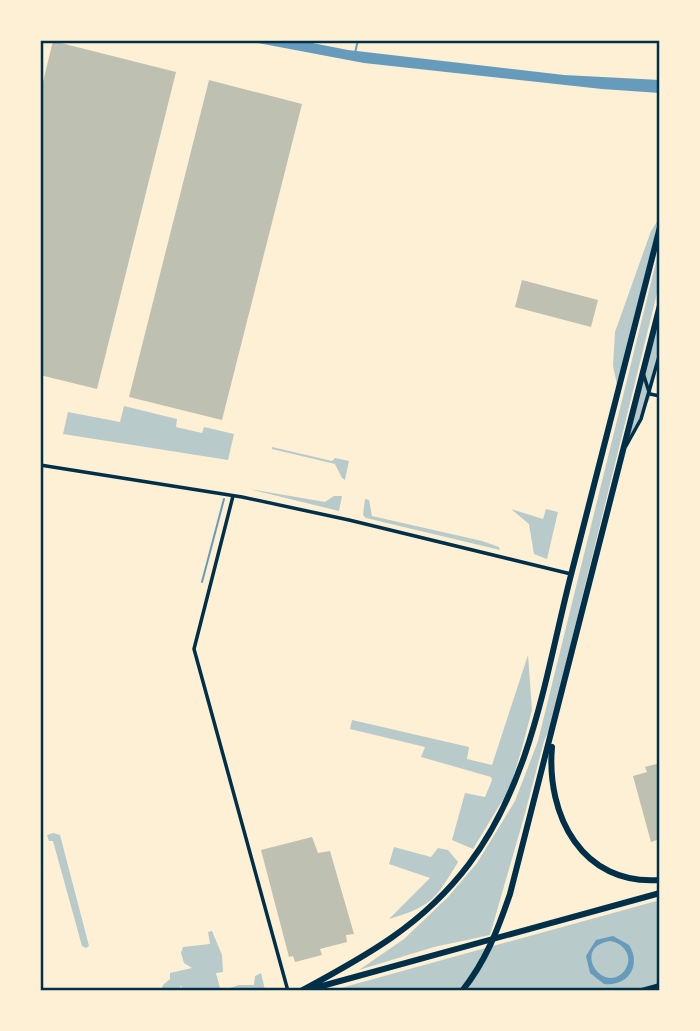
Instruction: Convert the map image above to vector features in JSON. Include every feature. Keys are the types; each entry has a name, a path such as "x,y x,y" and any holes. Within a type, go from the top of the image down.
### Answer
{"highway":[{"path":"302,991 366,957 418,918 447,890 480,848 517,781 660,227"},
{"path":"462,991 473,978 496,936 526,836 660,305"},
{"path":"554,723 552,787 568,834 578,848 610,872 636,879 660,880"},
{"path":"302,991 660,893"},
{"path":"642,991 660,986"}],"street":[{"path":"621,454 641,419 660,353"},
{"path":"643,372 650,394"},
{"path":"650,394 660,396"},
{"path":"40,465 233,496 349,520 571,574"},
{"path":"233,496 194,649 288,991"}],"shaded area":[{"path":"660,217 618,389 613,366 615,332 651,231"},
{"path":"660,246 660,281 550,728 544,741 490,935 434,947 359,970 404,939 448,897 477,863 515,801 538,741"},
{"path":"660,314 660,351 650,398 626,446"},
{"path":"124,406 177,419 176,427 202,433 204,427 234,434 228,460 63,434 68,412 120,422"},
{"path":"272,447 332,461 335,458 349,461 345,480 335,464"},
{"path":"249,489 325,502 334,496 342,496 339,511"},
{"path":"365,499 369,500 372,516 482,541 499,547 500,550 366,518 363,515"},
{"path":"511,509 543,519 546,509 558,512 547,559 534,554 529,524"},
{"path":"528,655 532,710 522,748 510,788 473,849 452,840 465,793 485,797 491,777 421,757 425,747 350,729 352,720 469,747 467,759 492,765"},
{"path":"47,835 60,835 89,946 86,948 82,946 53,841 49,841"},
{"path":"394,847 431,857 438,848 448,850 458,862 431,900 415,910 389,919 430,878 389,864"},
{"path":"660,900 660,983 632,991 330,991"},
{"path":"212,931 222,955 223,972 216,973 220,988 254,985 255,976 261,973 265,990 208,991 207,988 182,991 181,985 179,991 161,991 170,979 170,973 192,968 184,963 181,953 183,947 210,944 208,932"}],"water":[{"path":"242,40 297,40 348,50 564,75 660,80 660,93 364,63"},
{"path":"613,936 629,945 634,960 626,978 620,982 604,984 590,973 586,956 596,940","holes":["615,942 626,951 628,965 617,977 608,978 595,968 593,952 598,945"]}],"building":[{"path":"53,41 176,72 97,389 40,375 40,94"},
{"path":"209,80 302,104 222,420 129,397"},
{"path":"522,280 598,300 591,327 515,307"},
{"path":"660,763 660,839 651,842 633,776 647,772 645,767"},
{"path":"312,837 318,853 330,851 354,934 346,935 347,942 320,949 322,955 295,962 293,956 289,957 261,850"}],"waterway":[{"path":"355,53 358,40"},
{"path":"202,582 224,499"}]}
